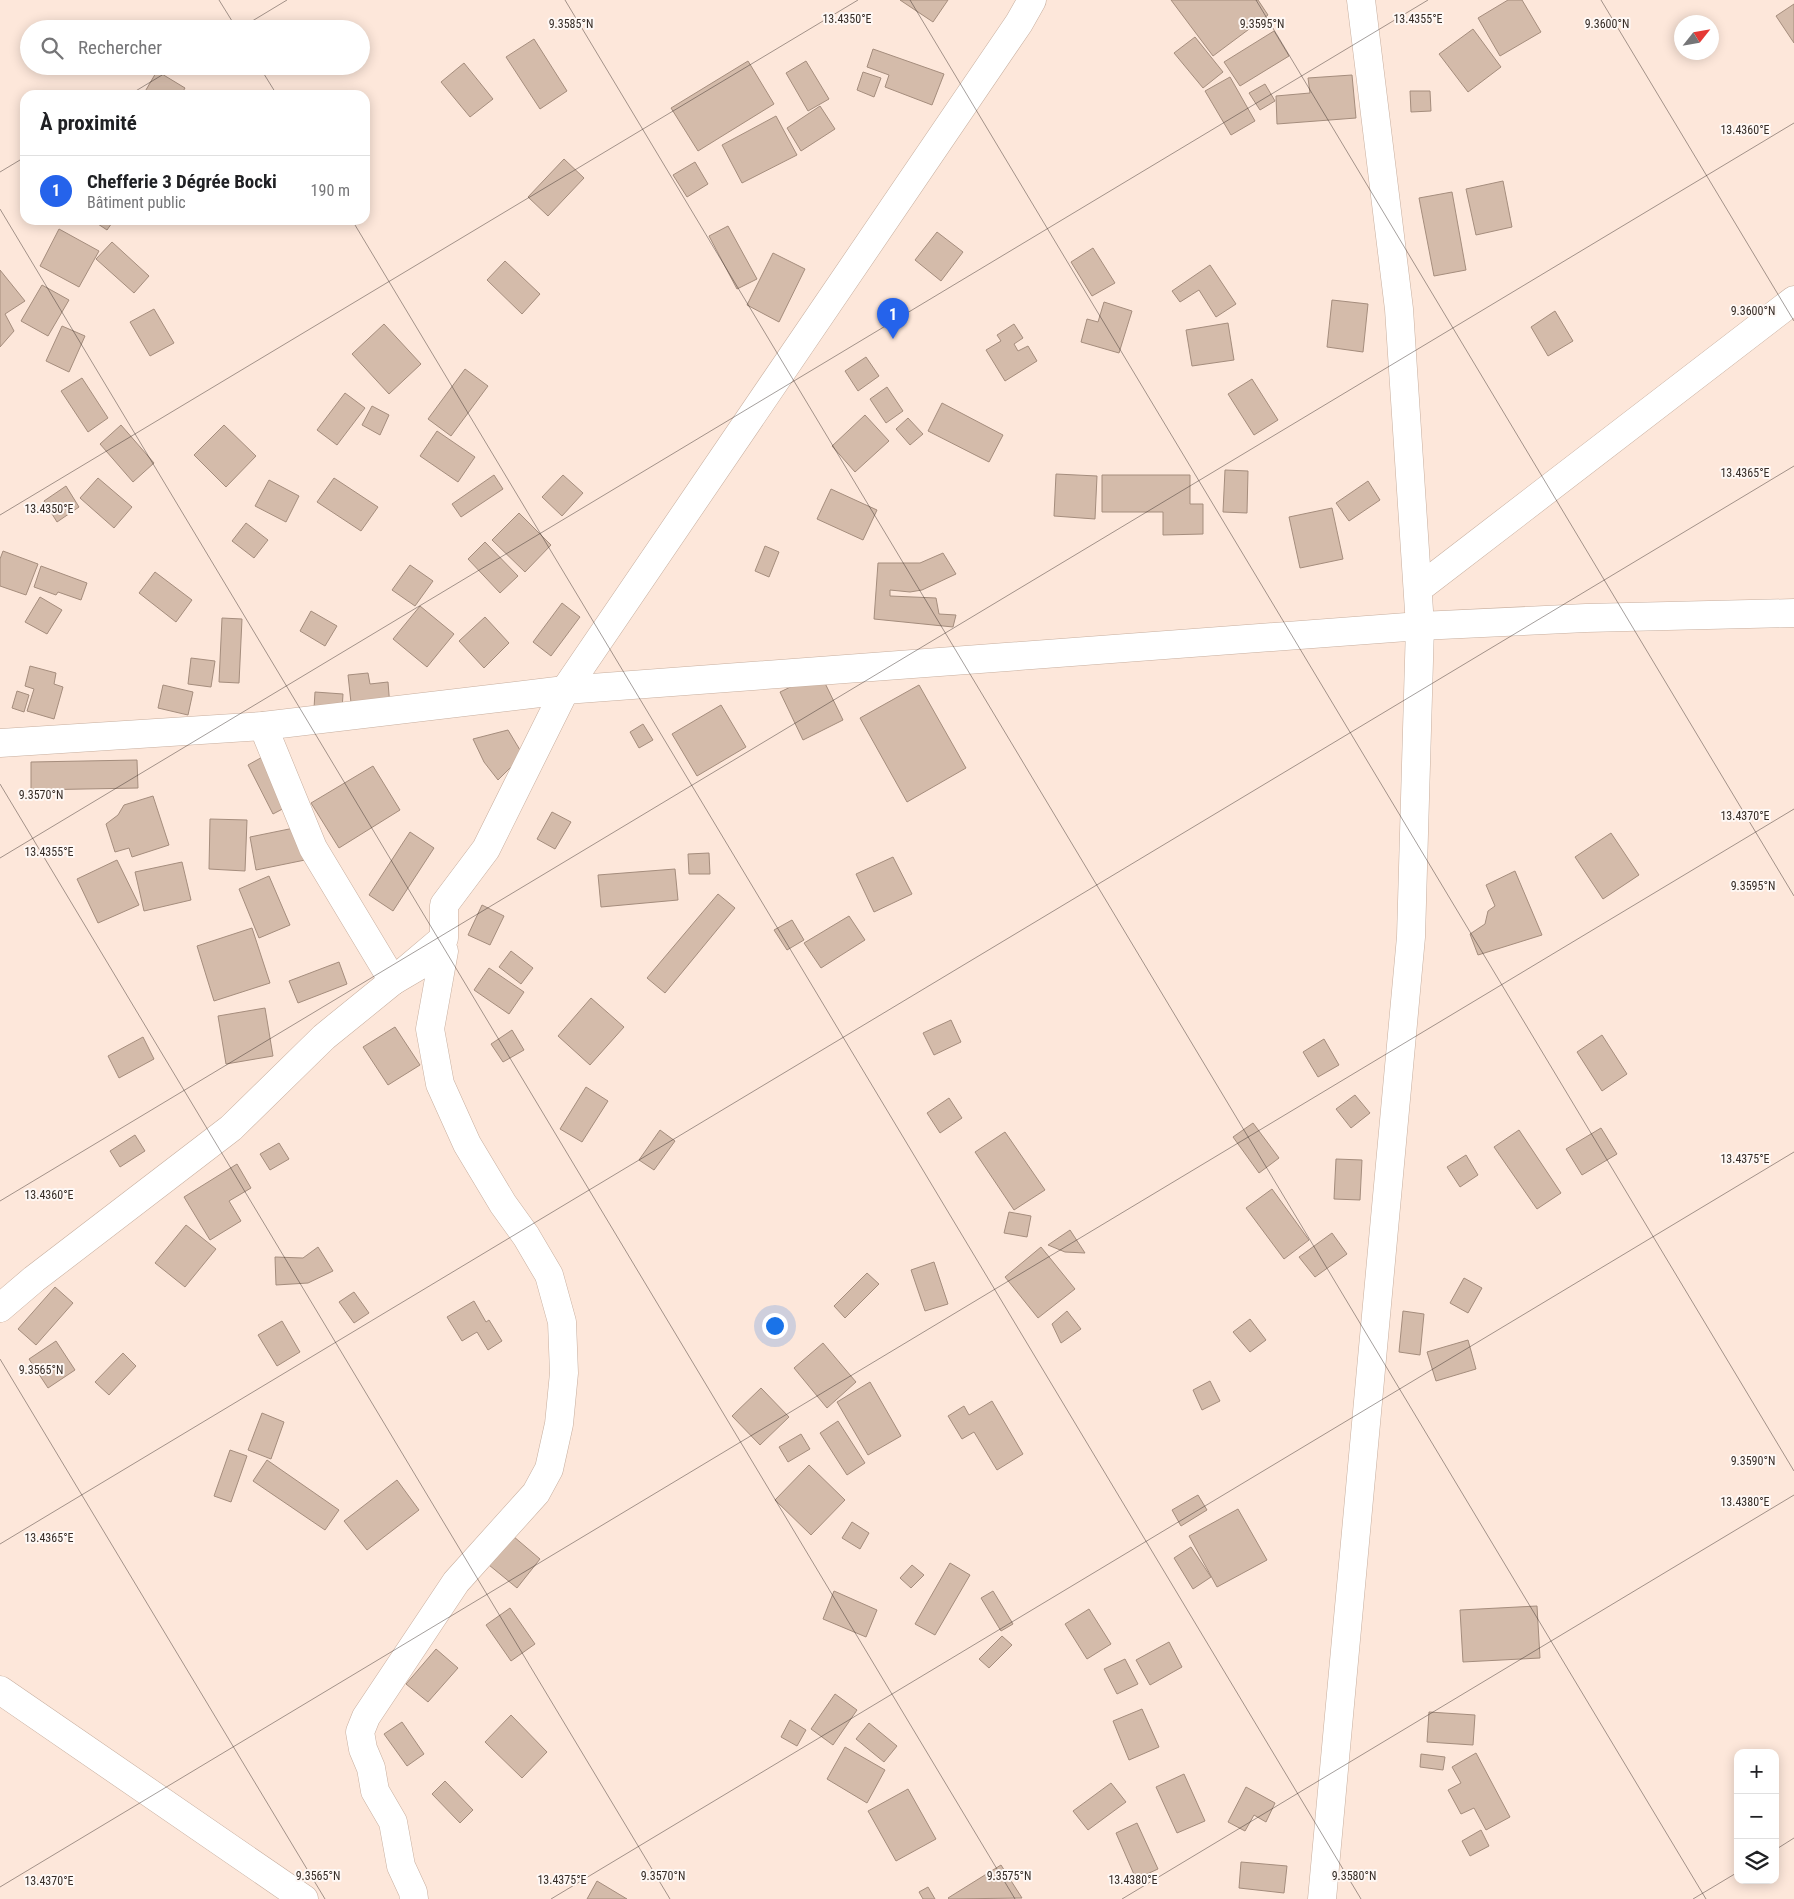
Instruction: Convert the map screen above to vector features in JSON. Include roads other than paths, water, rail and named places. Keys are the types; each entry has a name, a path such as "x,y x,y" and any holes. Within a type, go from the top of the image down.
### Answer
{"street":[{"path":"0,1308 34,1279 231,1128 324,1037 444,938 444,905 486,848 565,690 1019,23 1032,0"},
{"path":"1019,23 1053,0"},
{"path":"1322,1899 1411,938 1420,626 1399,310 1361,0"},
{"path":"1418,589 1794,300"},
{"path":"0,743 264,726 565,690 1420,626 1586,618 1794,613"},
{"path":"264,726 313,848 393,981"},
{"path":"393,981 444,951 430,1029 440,1084 467,1144 549,1275 562,1322 564,1373 559,1424 549,1469 536,1493 456,1582 366,1717 360,1732 363,1749 371,1768 375,1791 393,1822 402,1866 414,1899"},
{"path":"0,1690 304,1899"}],"place":[{"name":"Chefferie 3 Dégrée Bocki","path":"893,339"}]}
